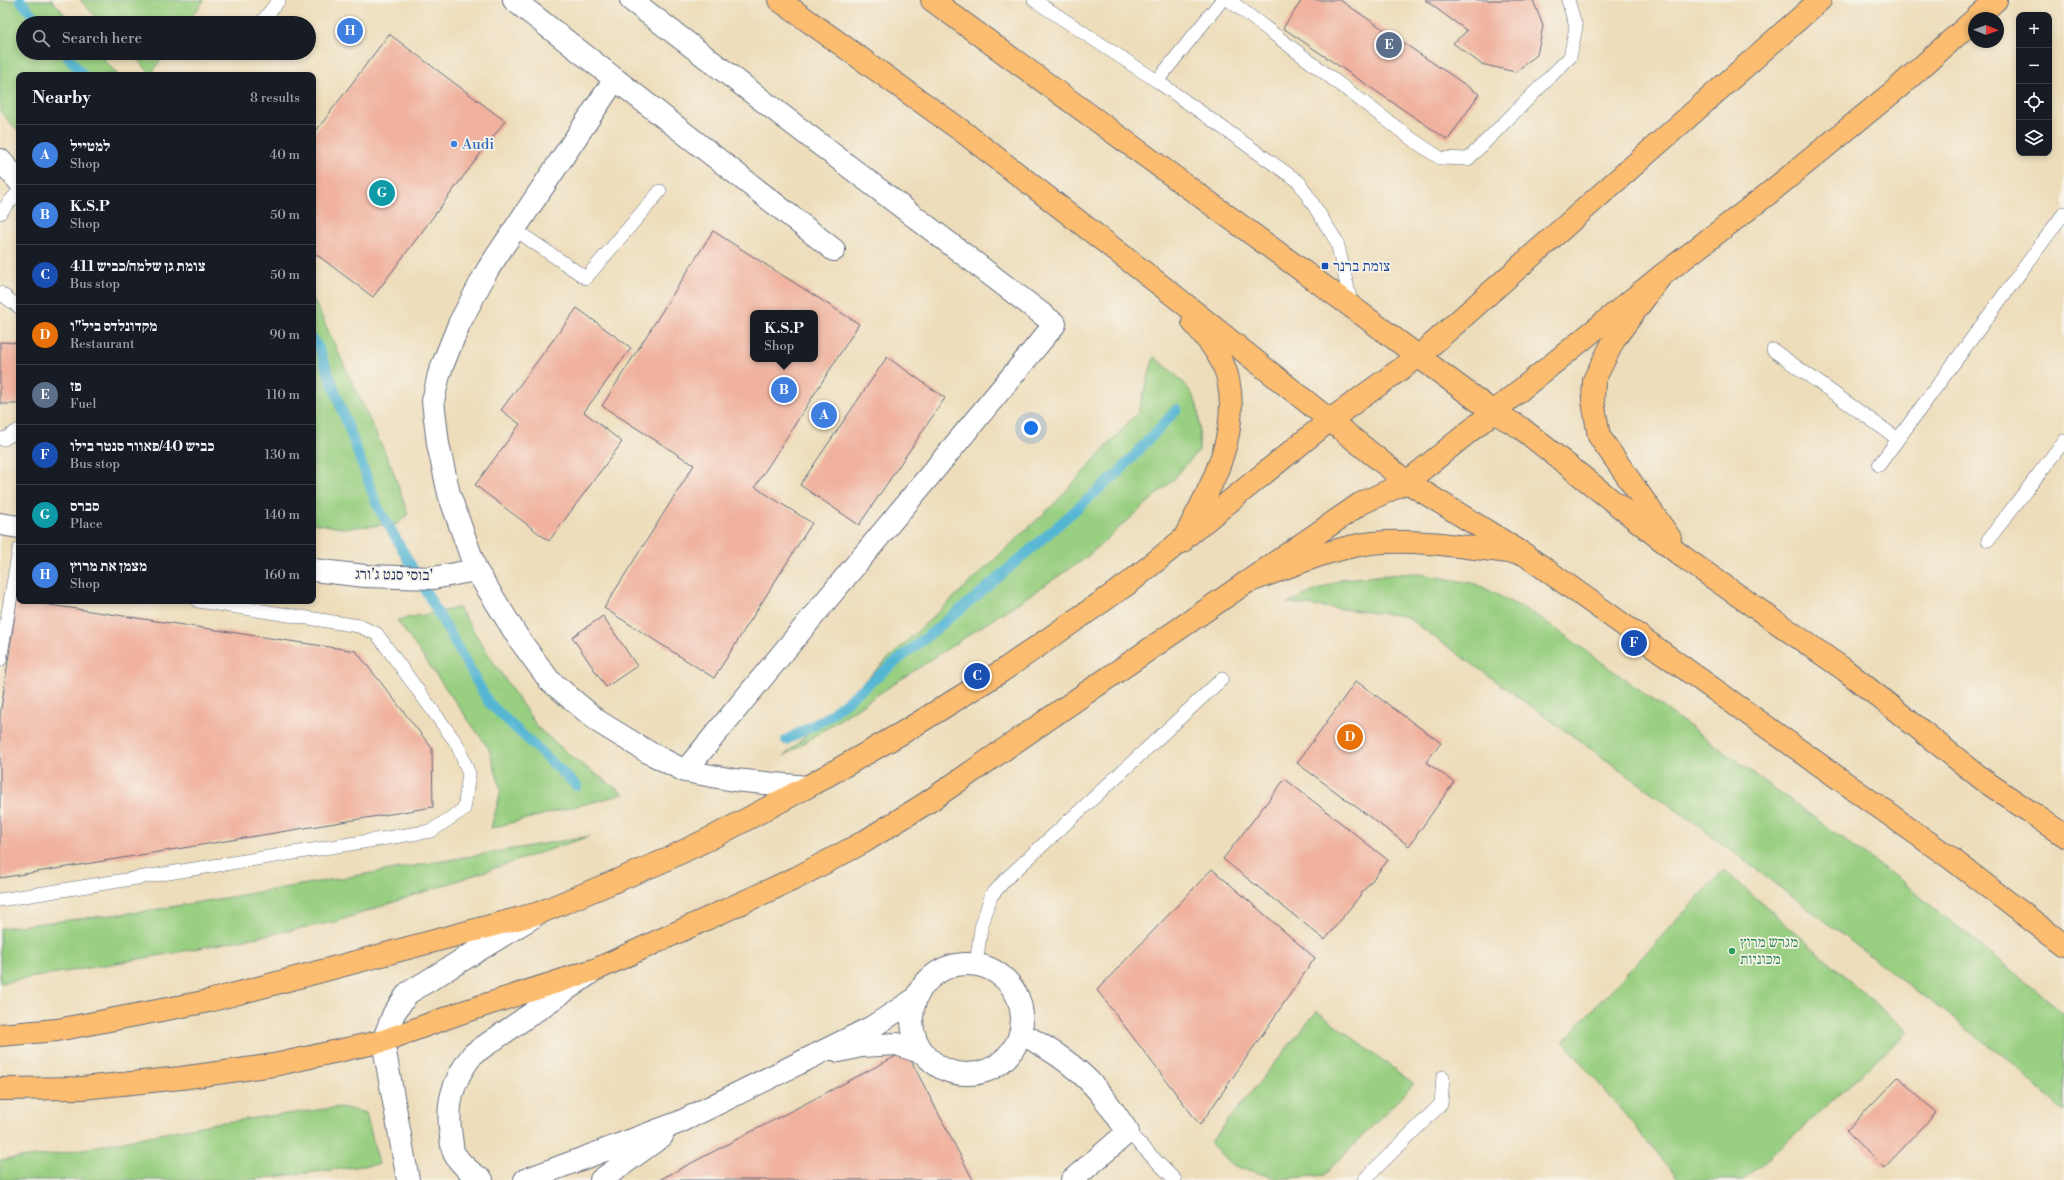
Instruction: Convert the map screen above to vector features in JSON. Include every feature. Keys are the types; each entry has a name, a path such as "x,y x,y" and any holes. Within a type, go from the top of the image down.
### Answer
{"main road":[{"path":"779,0 962,131 1172,294 1407,482 1524,554 1949,857 2064,944"},
{"path":"932,0 1352,306 1492,411 1521,428 1683,557 1845,670 1986,782 2064,835"},
{"path":"0,1035 57,1030 208,1002 539,913 661,862 717,835 807,787 902,733 1002,672 1129,583 1182,542 1330,420 1419,356 1820,0"},
{"path":"1983,12 1996,0"},
{"path":"0,1089 82,1088 181,1078 274,1065 383,1041 460,1013 597,969 796,878 862,843 928,802 1016,744 1360,504 1407,482 1492,411 1661,276 1768,194 1899,87 1968,25"},
{"path":"1661,276 1615,338 1594,380 1593,401 1599,436 1683,557"},
{"path":"1172,294 1215,350 1228,378 1231,411 1226,439 1215,479 1182,542"},
{"path":"1245,583 1342,549 1384,542 1432,544 1524,554"}],"street":[{"path":"514,0 834,250"},
{"path":"630,0 1055,324 685,771"},
{"path":"615,79 488,269 460,324 439,374 433,401 438,444 468,572 550,680 599,722 648,752 685,771 734,780 807,787"},
{"path":"0,160 16,178"},
{"path":"0,524 16,527"},
{"name":"בוסי סנט ג'ורג'","path":"316,570 365,576 432,578 468,572"},
{"path":"408,1180 383,1041 394,1013 408,993 539,913"},
{"path":"957,965 976,965 994,971 1008,983 1015,993 1018,998 1022,1016 1020,1034 1014,1050 1002,1063 986,1071 975,1074 952,1073 935,1065 923,1053 914,1036 912,1018 916,999 925,983 940,971 957,965"},
{"path":"482,1180 467,1170 454,1154 449,1122 453,1088 460,1071 473,1054 597,969"},
{"path":"525,1180 680,1122 872,1027 916,999"},
{"path":"1020,1034 1049,1048 1081,1074 1103,1096 1128,1132 1072,1180"},
{"path":"813,1056 861,1046 897,1044 923,1053"},
{"path":"602,1180 680,1122"}],"lane":[{"path":"266,16 279,0"},
{"path":"1034,0 1157,81 1299,182 1337,242 1352,306"},
{"path":"1157,81 1222,0"},
{"path":"1229,0 1413,140 1440,158 1468,159 1570,58 1576,27 1568,0"},
{"path":"514,229 586,278 660,191"},
{"path":"1,211 16,194"},
{"path":"1878,465 2064,213"},
{"path":"0,293 16,305"},
{"path":"1773,350 1898,439"},
{"path":"0,439 4,439 16,432"},
{"path":"1988,540 2064,441"},
{"path":"0,660 16,577"},
{"path":"0,900 431,831 464,809 469,774 457,744 377,634 359,626 217,604"},
{"path":"976,965 980,928 992,896 1006,879 1222,679"},
{"path":"1364,1180 1441,1104 1444,1076"},
{"path":"1128,1132 1175,1180"}],"green space":[{"path":"0,0 52,0 66,16 16,16 16,60 104,60 115,72 16,72 16,129 0,111"},
{"path":"80,0 204,0 192,16 95,16"},
{"path":"138,60 161,60 152,72 149,72"},
{"path":"316,304 392,468 408,514 398,524 343,528 316,524"},
{"path":"1154,357 1177,376 1192,393 1198,411 1199,450 1172,481 1083,560 784,756 1054,504 1138,412"},
{"path":"1413,573 1477,584 1541,618 1897,878 2064,1013 2064,1112 2013,1064 1700,827 1405,616 1287,603 1343,579"},
{"path":"459,608 538,728 577,761 624,794 491,828 501,790 489,749 397,620"},
{"path":"590,836 335,922 157,956 0,983 0,928 147,911"},
{"name":"מגרש מרוץ מכוניות","path":"1724,870 1908,1032 1744,1180 1680,1180 1563,1041"},
{"path":"1317,1011 1414,1084 1324,1175 1279,1179 1234,1166 1210,1143"},
{"path":"341,1107 366,1113 379,1164 250,1180 0,1180 0,1160 57,1154 216,1123"}],"building":[{"path":"1302,0 1340,0 1479,94 1448,140 1283,28"},
{"path":"1425,0 1533,0 1543,26 1537,55 1515,72 1481,64 1453,43 1467,31"},
{"path":"389,34 505,121 373,297 316,254 316,131"},
{"path":"713,231 859,324 755,487 812,523 714,678 604,608 694,465 602,406"},
{"path":"577,308 631,348 584,412 622,442 549,541 475,485 520,424 501,410"},
{"path":"0,342 16,343 16,404 0,404"},
{"path":"887,357 945,398 859,525 800,485"},
{"path":"16,604 44,604 356,651 432,748 433,807 0,878 0,716"},
{"path":"603,616 637,666 606,687 572,637"},
{"path":"1356,681 1441,743 1426,762 1454,782 1409,846 1297,763"},
{"path":"1285,779 1388,860 1325,940 1223,859"},
{"path":"1212,869 1315,958 1200,1125 1097,990"},
{"path":"906,1051 973,1180 659,1180"},
{"path":"1898,1077 1936,1113 1884,1168 1846,1131"}],"waterway":[{"path":"20,0 33,16"},
{"path":"71,60 81,72"},
{"path":"316,344 319,348 377,505 489,703 577,786"},
{"path":"786,740 825,719 977,596 1119,472 1177,409"}],"place":[{"name":"מצמן את מרוץ","path":"350,31"},
{"name":"פז","path":"1389,45"},
{"name":"Audi","path":"454,144"},
{"name":"סברס","path":"382,193"},
{"name":"צומת ברנר","path":"1325,266"},
{"name":"K.S.P","path":"784,390"},
{"name":"למטייל","path":"824,415"},
{"name":"כביש 40/פאוור סנטר בילו","path":"1634,643"},
{"name":"צומת גן שלמה/כביש 411","path":"977,676"},
{"name":"מקדונלדס ביל\"ו","path":"1350,737"},
{"name":"מגרש מרוץ מכוניות","path":"1732,951"}]}
